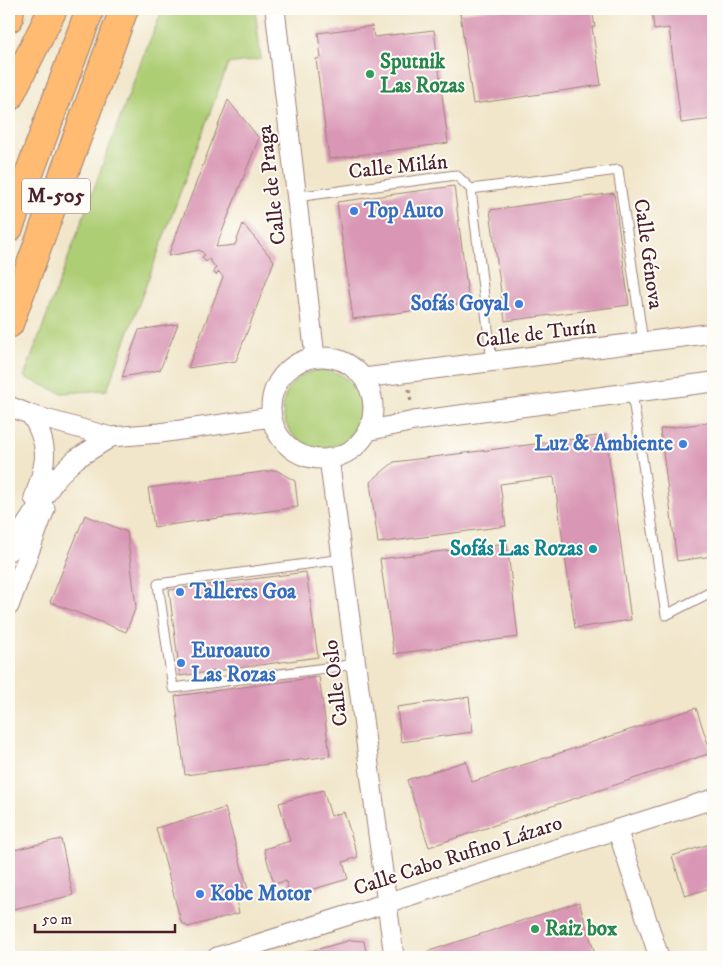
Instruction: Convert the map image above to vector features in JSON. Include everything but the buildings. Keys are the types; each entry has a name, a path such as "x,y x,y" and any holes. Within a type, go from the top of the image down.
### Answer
{"highway":[{"path":"9,18 10,9"},
{"path":"9,98 54,9"},
{"name":"M-505","path":"9,228 90,9"},
{"name":"M-505","path":"9,324 124,9"},
{"path":"103,69 130,9"}],"street":[{"name":"Calle de Praga","path":"275,9 314,357"},
{"name":"Calle de Turín","path":"364,378 407,374 713,333"},
{"path":"314,357 333,358 350,365 364,378 373,404 372,418 368,431 358,444 344,454 329,458 308,457 291,449 278,434 272,416 272,396 280,377 295,364 314,357"},
{"path":"368,431 414,422 713,382"},
{"path":"9,406 31,415 111,437 160,433 272,416"},
{"path":"25,526 45,466 42,434 31,415"},
{"path":"9,551 57,477 76,459 111,437"},
{"name":"Calle Oslo","path":"329,458 385,903 394,957"},
{"path":"9,606 57,477"},
{"name":"Calle Cabo Rufino Lázaro","path":"217,957 713,799"},
{"path":"617,830 659,957"}],"lane":[{"name":"Calle Milán","path":"296,197 456,175 471,189 618,170"},
{"name":"Calle Génova","path":"618,170 643,342"},
{"path":"471,189 492,362"},
{"path":"632,393 666,615 713,591"},
{"path":"343,559 158,584 173,688 356,664"}],"path":[{"path":"407,374 414,422"}],"green space":[{"path":"163,9 255,9 261,59 228,64 107,390 61,393 24,377 142,59"},
{"path":"322,370 337,373 354,387 358,394 361,409 358,424 344,441 337,445 322,448 307,445 290,431 286,424 283,409 286,394 300,377 307,373"}],"place":[{"name":"Sputnik Las Rozas","path":"370,74"},
{"name":"Top Auto","path":"354,211"},
{"name":"Sofás Goyal","path":"519,304"},
{"name":"Luz & Ambiente","path":"683,444"},
{"name":"Sofás Las Rozas","path":"593,549"},
{"name":"Talleres Goa","path":"180,592"},
{"name":"Euroauto Las Rozas","path":"181,663"},
{"name":"Kobe Motor","path":"200,894"},
{"name":"Raiz box","path":"535,929"}]}
